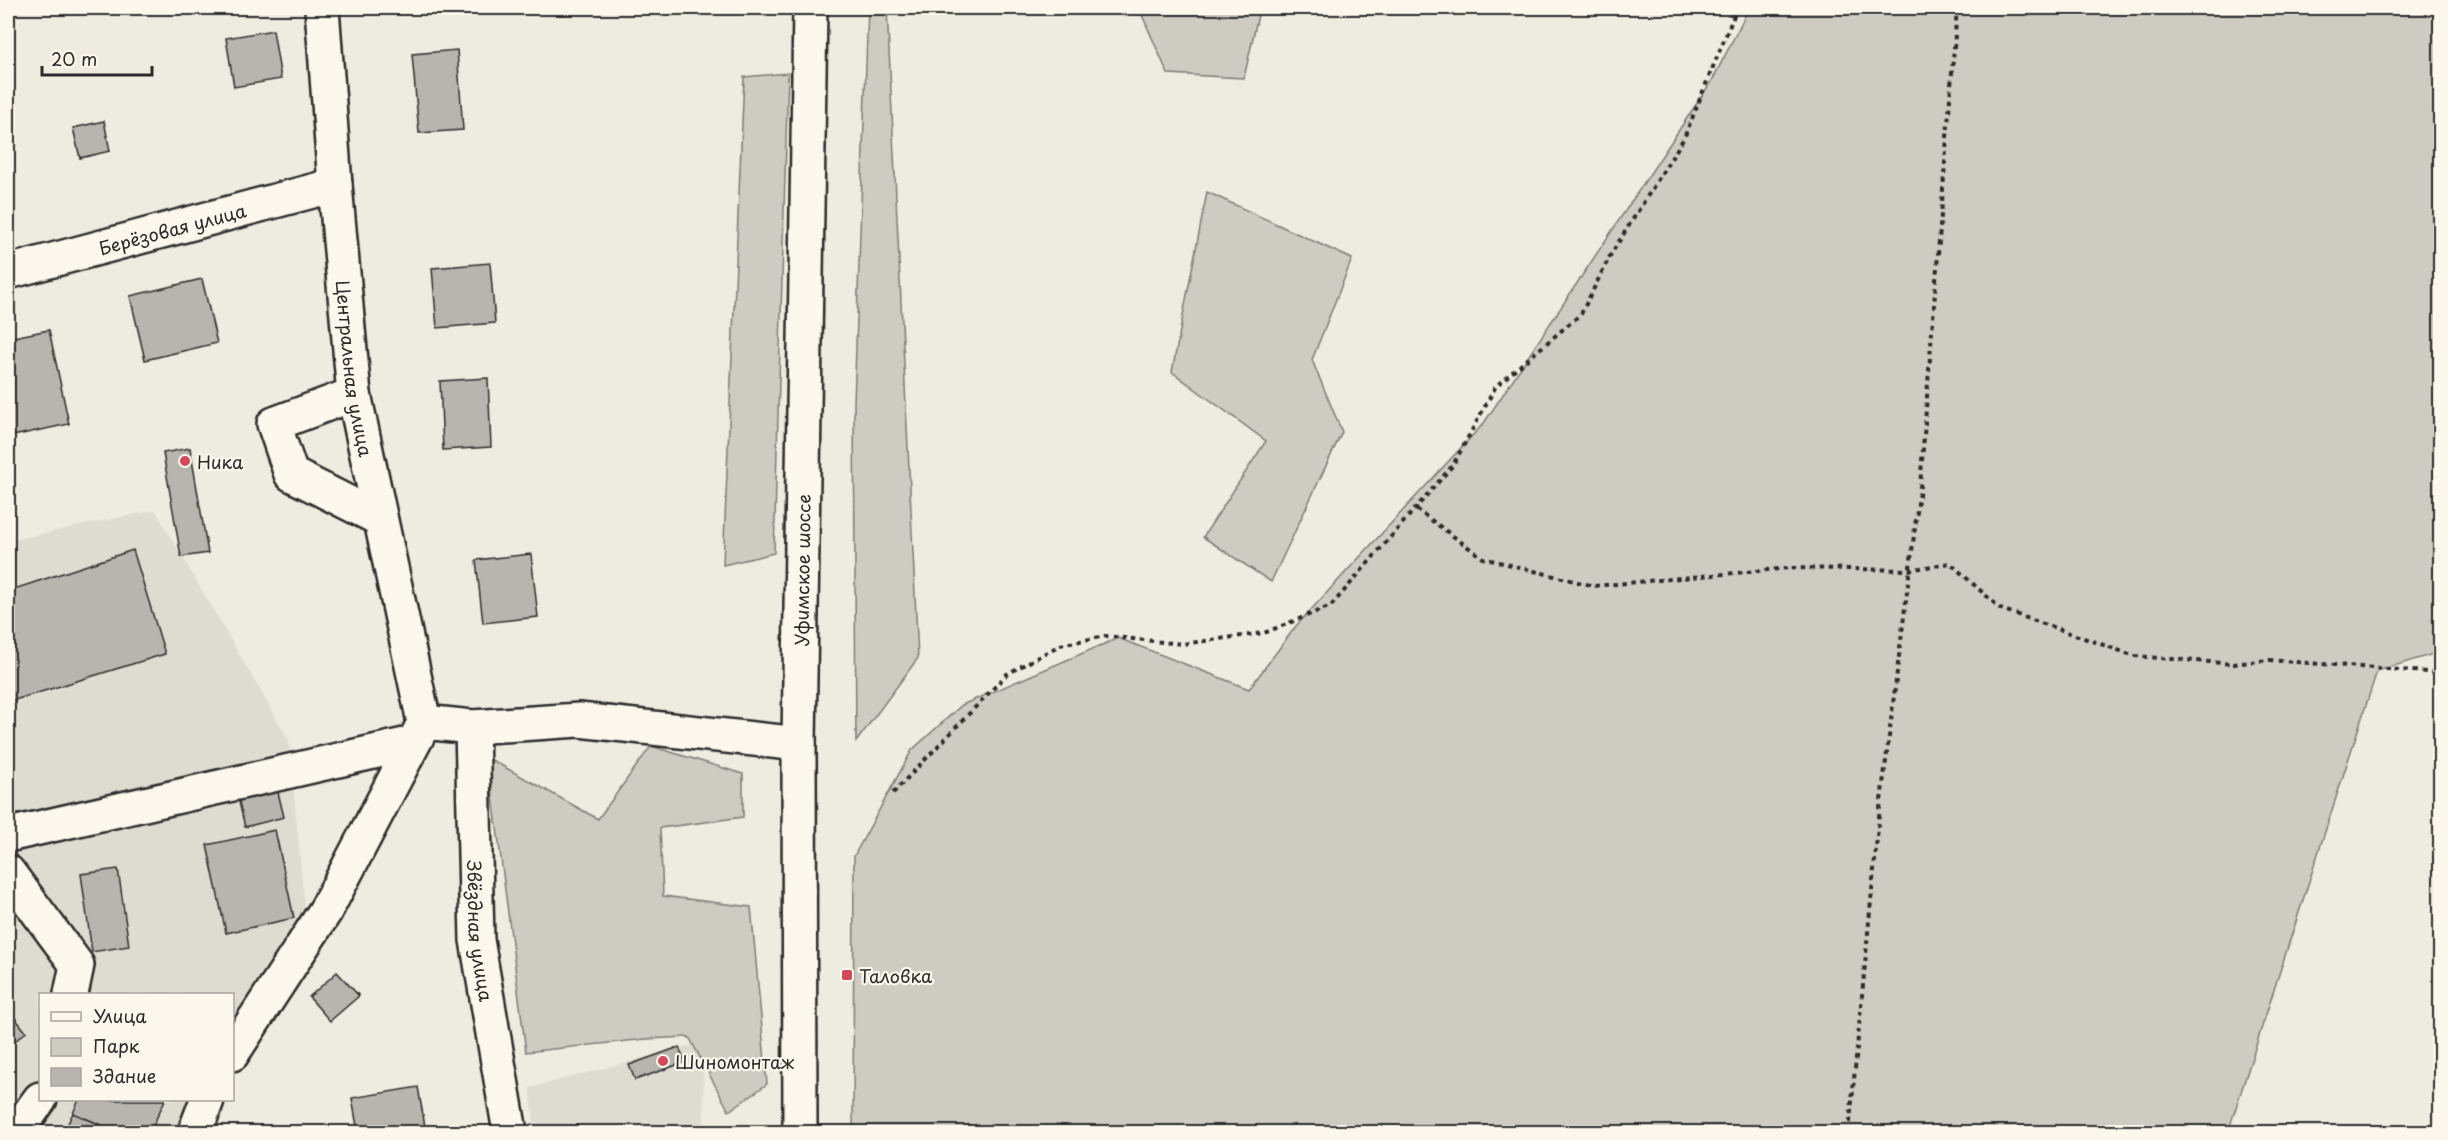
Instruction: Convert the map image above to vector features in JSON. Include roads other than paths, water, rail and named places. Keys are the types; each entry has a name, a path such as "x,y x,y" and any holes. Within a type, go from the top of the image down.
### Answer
{"street":[{"name":"Центральная улица","path":"322,8 354,394 380,519 419,733"},
{"name":"Уфимское шоссе","path":"800,1132 799,744 810,8"},
{"name":"Берёзовая улица","path":"8,272 335,185"},
{"path":"354,394 274,424 291,474 380,519"},
{"path":"8,835 419,733 579,720 799,744"},
{"name":"Звёздная улица","path":"472,727 477,940 510,1132"},
{"path":"234,1051 326,910 419,733"},
{"path":"8,873 76,965 70,993"},
{"path":"16,1132 39,1100"},
{"path":"195,1132 207,1101"}],"place":[{"name":"Ника","path":"185,461"},
{"name":"Таловка","path":"847,975"},
{"name":"Шиномонтаж","path":"663,1061"}]}
